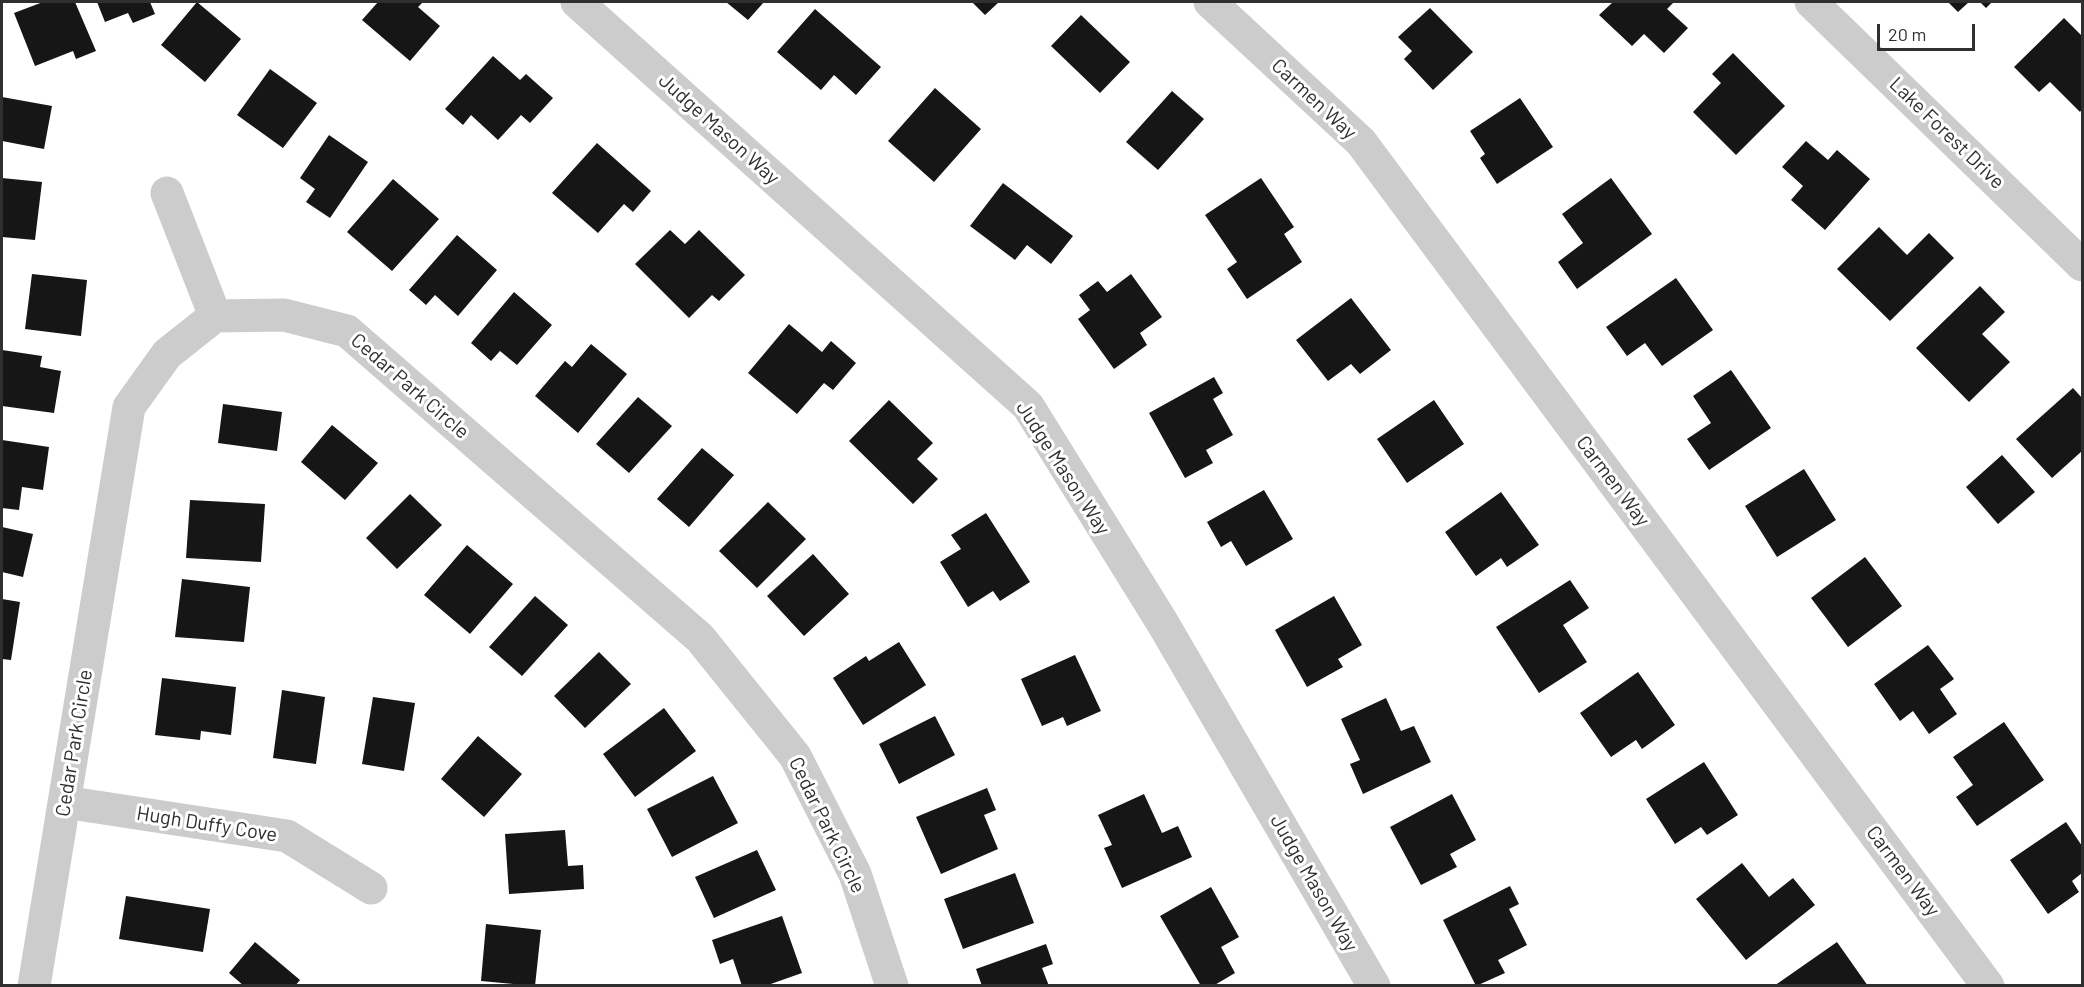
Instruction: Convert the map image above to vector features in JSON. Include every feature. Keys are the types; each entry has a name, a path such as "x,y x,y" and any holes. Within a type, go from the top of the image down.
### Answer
{"street":[{"name":"Judge Mason Way","path":"577,2 1028,406 1162,622 1374,986"},
{"name":"Carmen Way","path":"1210,2 1361,142 1988,986"},
{"name":"Lake Forest Drive","path":"1811,2 2082,265"},
{"path":"167,193 215,316"},
{"name":"Cedar Park Circle","path":"34,986 129,407 167,354 215,316 284,315 347,331 700,638 795,756 855,874 892,986"},
{"name":"Hugh Duffy Cove","path":"64,802 287,836 371,888"}],"building":[{"path":"43,2 75,2 96,51 76,59 73,51 35,66 14,13"},
{"path":"97,2 150,2 155,14 133,23 128,13 105,22"},
{"path":"197,2 241,39 205,82 161,45"},
{"path":"378,2 423,2 418,7 440,26 410,61 362,20"},
{"path":"726,2 764,2 748,20"},
{"path":"972,2 999,2 985,15"},
{"path":"1613,2 1674,2 1667,9 1688,28 1664,53 1644,34 1632,46 1599,15"},
{"path":"1948,2 1969,2 1958,12"},
{"path":"1980,2 1992,2 1986,8"},
{"path":"1430,8 1473,52 1433,90 1404,59 1412,51 1398,37"},
{"path":"815,9 881,67 856,95 834,75 821,90 777,52"},
{"path":"1081,15 1130,62 1100,93 1051,46"},
{"path":"2064,18 2082,36 2082,109 2080,112 2050,82 2039,92 2014,67"},
{"path":"1733,53 1785,106 1736,155 1693,112 1721,83 1712,74"},
{"path":"493,56 520,80 526,74 553,98 530,123 521,115 498,140 471,115 463,125 445,109"},
{"path":"270,69 317,103 283,148 237,115"},
{"path":"935,88 981,129 934,182 888,141"},
{"path":"1172,91 1204,119 1158,170 1126,142"},
{"path":"2,97 52,106 44,149 2,141"},
{"path":"1520,98 1553,147 1497,184 1480,158 1485,154 1470,131"},
{"path":"329,135 368,162 330,218 306,202 315,189 300,178"},
{"path":"1806,141 1828,160 1837,150 1870,179 1825,230 1791,200 1803,186 1782,167"},
{"path":"597,143 651,191 633,212 624,204 598,233 552,193"},
{"path":"2,178 42,182 35,240 2,237"},
{"path":"1261,178 1294,227 1284,234 1302,262 1247,299 1227,269 1237,262 1205,215"},
{"path":"1611,178 1652,234 1577,289 1558,262 1583,243 1562,214"},
{"path":"393,179 439,219 392,271 347,232"},
{"path":"1003,183 1073,236 1051,264 1027,245 1015,260 970,226"},
{"path":"1879,227 1907,255 1929,233 1954,258 1890,321 1837,269"},
{"path":"670,230 685,244 699,230 745,275 719,301 712,295 689,318 635,264"},
{"path":"457,235 497,270 458,316 435,295 426,305 409,290"},
{"path":"32,274 87,280 81,336 25,329"},
{"path":"1131,274 1162,317 1140,333 1147,345 1114,369 1078,319 1090,310 1079,295 1098,281 1107,292"},
{"path":"1676,278 1713,330 1662,366 1645,343 1627,356 1606,327"},
{"path":"1980,286 2005,312 1982,334 2010,362 1969,402 1916,348"},
{"path":"514,292 552,325 517,365 500,351 491,361 471,343"},
{"path":"1351,298 1391,350 1360,374 1351,364 1328,381 1296,340"},
{"path":"789,324 822,352 831,341 856,363 833,390 824,383 797,414 748,373"},
{"path":"591,344 627,374 578,433 535,396 565,361 572,367"},
{"path":"2,350 42,356 40,367 61,371 54,413 2,406"},
{"path":"1731,370 1771,428 1709,470 1687,439 1711,423 1693,396"},
{"path":"1214,377 1223,393 1213,399 1233,435 1206,450 1213,463 1185,478 1149,413"},
{"path":"2073,388 2082,398 2082,451 2052,478 2016,439"},
{"path":"638,397 672,426 629,473 596,444"},
{"path":"889,400 933,443 917,459 938,479 913,504 849,441"},
{"path":"1434,400 1464,444 1407,483 1377,439"},
{"path":"223,404 282,412 277,451 218,443"},
{"path":"332,425 378,463 345,500 301,462"},
{"path":"2,440 49,447 43,490 22,487 19,510 2,508"},
{"path":"702,448 734,475 689,527 657,499"},
{"path":"2002,455 2035,492 1998,524 1966,487"},
{"path":"1804,469 1836,520 1777,557 1745,506"},
{"path":"1264,490 1293,539 1246,566 1231,541 1221,547 1207,522"},
{"path":"1501,492 1539,545 1507,567 1501,558 1476,576 1445,532"},
{"path":"410,494 442,525 397,569 366,538"},
{"path":"190,500 265,504 261,562 186,558"},
{"path":"768,502 806,539 757,588 719,551"},
{"path":"986,513 1030,582 1000,601 993,591 968,607 940,562 961,549 951,535"},
{"path":"2,527 33,534 23,577 2,572"},
{"path":"467,545 513,584 470,634 424,595"},
{"path":"813,554 849,594 804,636 767,596"},
{"path":"1865,557 1902,606 1848,647 1811,598"},
{"path":"182,579 250,587 244,642 175,637"},
{"path":"1570,580 1589,608 1563,625 1587,662 1539,693 1496,627"},
{"path":"535,596 568,625 522,676 489,647"},
{"path":"1334,596 1362,645 1338,659 1343,667 1307,687 1275,630"},
{"path":"2,599 20,602 11,660 2,659"},
{"path":"899,642 926,685 863,725 833,678 866,656 869,661"},
{"path":"1928,645 1954,679 1940,689 1957,714 1929,734 1913,711 1900,721 1874,684"},
{"path":"599,652 631,684 585,728 554,696"},
{"path":"1075,655 1101,711 1067,726 1063,717 1042,726 1021,679"},
{"path":"1638,672 1675,725 1642,749 1636,740 1611,757 1580,713"},
{"path":"162,678 236,687 231,735 201,731 200,740 155,735"},
{"path":"282,690 325,697 316,764 273,758"},
{"path":"373,697 415,703 404,771 362,764"},
{"path":"1386,698 1401,731 1414,726 1431,762 1363,794 1350,764 1360,760 1341,719"},
{"path":"664,708 696,751 635,797 603,754"},
{"path":"935,716 955,755 899,784 879,744"},
{"path":"2004,722 2044,780 1977,826 1956,797 1973,785 1953,757"},
{"path":"478,736 522,774 484,817 441,779"},
{"path":"1704,762 1738,815 1707,835 1701,827 1675,844 1646,799"},
{"path":"713,776 738,823 672,857 647,809"},
{"path":"987,788 996,810 984,815 998,849 941,874 916,817"},
{"path":"1144,794 1162,833 1178,826 1192,857 1122,888 1104,848 1112,845 1098,815"},
{"path":"1452,794 1476,840 1450,854 1457,867 1421,885 1390,827"},
{"path":"2066,822 2082,846 2082,873 2072,881 2079,892 2048,914 2010,860"},
{"path":"565,830 568,866 583,865 584,889 509,894 505,834"},
{"path":"757,850 776,890 714,918 695,877"},
{"path":"1742,863 1769,897 1793,878 1815,905 1746,960 1696,899"},
{"path":"1015,873 1034,923 963,949 944,899"},
{"path":"1510,886 1519,904 1509,909 1527,945 1498,960 1505,973 1476,986 1443,920"},
{"path":"1211,887 1239,937 1221,947 1235,973 1213,986 1201,986 1160,916"},
{"path":"126,896 210,909 203,952 119,939"},
{"path":"782,916 802,973 765,986 742,986 733,959 720,964 712,940"},
{"path":"486,924 541,930 535,986 481,981"},
{"path":"255,942 300,980 295,986 244,986 229,973"},
{"path":"1837,942 1868,986 1774,986"},
{"path":"1046,944 1053,964 1042,968 1049,986 982,986 976,969"}]}
